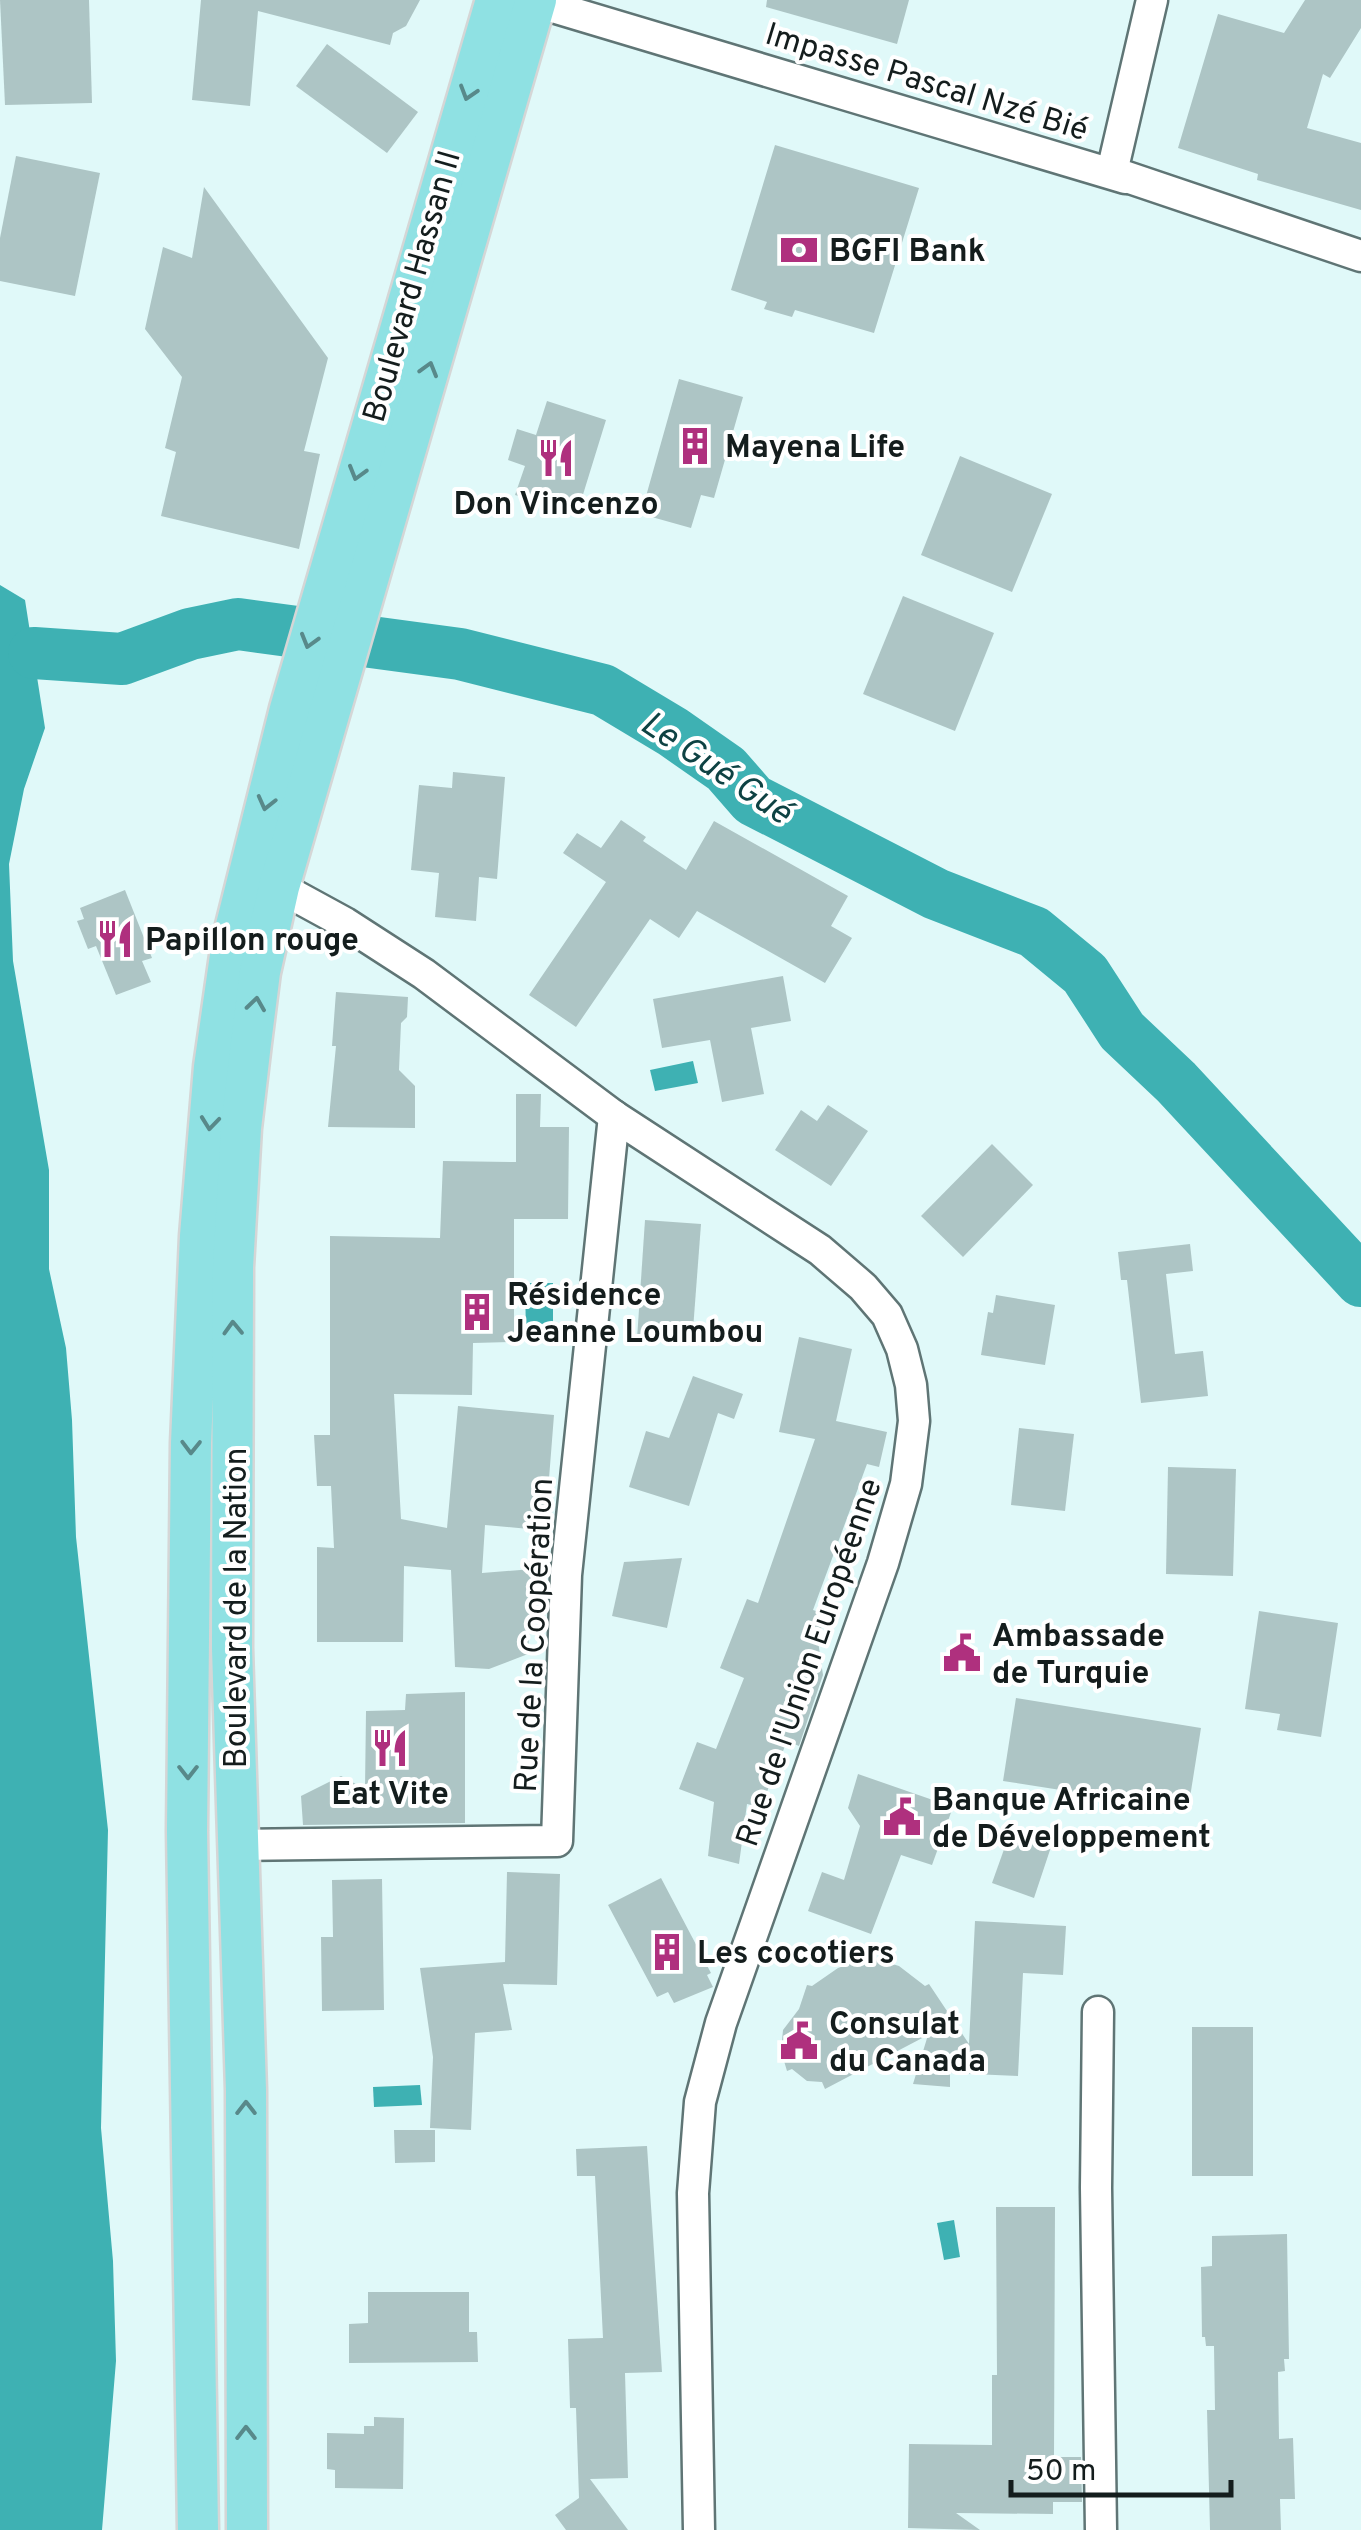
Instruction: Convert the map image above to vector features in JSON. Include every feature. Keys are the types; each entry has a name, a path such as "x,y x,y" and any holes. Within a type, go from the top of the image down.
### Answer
{"main road":[{"name":"Boulevard Hassan II","path":"290,709 496,0"},
{"name":"Boulevard Hassan II","path":"334,698 536,1"},
{"name":"Boulevard de la Nation","path":"246,2530 246,2090 232,1648 234,1217 255,1008 279,888 334,698"},
{"name":"Boulevard de la Nation","path":"198,2530 188,1831 191,1443 200,1236 214,1067 232,942 290,709"}],"street":[{"path":"1118,175 1152,0"},
{"name":"Impasse Pascal Nzé Bié","path":"536,1 1118,175 1361,256"},
{"name":"Rue de l'Union Européenne","path":"279,888 345,923 424,974 614,1116 820,1250 862,1287 886,1315 912,1384 914,1422 906,1484 888,1547 721,2023 700,2102 693,2194 700,2530"},
{"name":"Rue de la Coopération","path":"238,1844 558,1841 566,1576 614,1116"},
{"path":"1098,2012 1096,2188 1101,2530"}],"water":[{"path":"0,585 25,600 45,728 24,789 9,864 13,961 49,1170 49,1269 66,1348 76,1537 108,1830 101,2128 113,2261 116,2361 102,2530 0,2530"},
{"path":"693,1061 698,1083 655,1091 650,1070"},
{"path":"525,1283 553,1283 553,1335 526,1335"},
{"path":"420,2085 422,2105 374,2107 373,2087"},
{"path":"954,2220 960,2257 944,2260 937,2223"}],"building":[{"path":"0,0 89,0 92,103 5,105"},
{"path":"201,0 420,0 406,26 393,33 390,45 258,11 250,106 192,100"},
{"path":"767,0 909,0 897,44 766,7"},
{"path":"1305,0 1361,0 1361,28 1330,78 1323,74 1307,128 1361,143 1361,210 1257,180 1258,174 1178,148 1218,14 1284,33"},
{"path":"327,44 418,112 387,153 296,86"},
{"name":"BGFI Bank","path":"775,145 919,188 874,333 795,310 792,317 764,309 767,302 731,290"},
{"path":"16,156 100,173 75,296 0,281 0,238"},
{"path":"204,187 328,358 304,451 320,454 299,549 161,516 176,452 165,448 182,377 145,329 163,247 192,258"},
{"name":"Mayena Life","path":"679,379 743,397 714,498 701,495 691,528 641,514"},
{"path":"547,401 606,420 577,514 515,495 525,466 508,460 517,429 536,435"},
{"path":"960,456 1052,494 1012,592 921,555"},
{"path":"903,596 994,633 955,731 863,694"},
{"path":"453,772 505,777 497,879 479,877 476,921 435,917 439,873 411,870 419,785 452,788"},
{"path":"621,820 646,837 643,841 686,870 714,821 848,896 831,926 852,938 825,983 697,911 679,938 650,919 576,1027 529,995 606,882 563,853 577,833 601,848"},
{"path":"125,890 152,958 142,961 151,982 116,995 96,946 88,949 77,921 84,919 80,908"},
{"path":"783,976 791,1021 751,1028 764,1094 722,1102 710,1040 662,1048 653,999"},
{"path":"336,992 408,997 407,1017 401,1023 399,1070 415,1086 415,1128 328,1127 336,1046 332,1046"},
{"path":"516,1094 541,1094 540,1127 569,1127 568,1219 514,1219 514,1342 473,1343 472,1395 394,1394 401,1519 447,1528 458,1406 554,1415 547,1504 553,1505 550,1531 485,1525 482,1573 533,1569 528,1654 489,1669 455,1667 451,1570 404,1566 403,1642 317,1642 317,1547 334,1548 331,1486 317,1486 314,1435 330,1435 330,1236 440,1238 443,1161 516,1162"},
{"path":"828,1105 868,1131 831,1186 775,1150 801,1110 817,1121"},
{"path":"992,1144 1033,1185 963,1257 921,1216"},
{"path":"645,1220 701,1224 692,1343 637,1339"},
{"path":"1190,1244 1193,1271 1166,1274 1175,1354 1203,1351 1208,1396 1141,1403 1127,1280 1121,1280 1118,1252"},
{"path":"996,1295 1055,1305 1045,1365 981,1355 988,1312 993,1313"},
{"path":"799,1337 852,1349 836,1421 887,1432 879,1467 867,1464 813,1610 825,1614 818,1641 823,1675 799,1746 787,1741 761,1807 747,1804 739,1864 708,1856 714,1802 679,1789 697,1742 716,1749 744,1678 720,1668 747,1599 758,1603 815,1439 779,1432"},
{"path":"693,1376 743,1394 734,1419 718,1413 689,1506 629,1487 646,1431 669,1438"},
{"path":"1019,1428 1074,1434 1065,1511 1011,1505"},
{"path":"1168,1467 1236,1469 1233,1576 1166,1574"},
{"path":"682,1558 667,1628 612,1616 624,1562"},
{"path":"1259,1611 1338,1623 1321,1737 1277,1730 1280,1714 1245,1709"},
{"path":"465,1692 465,1823 303,1825 301,1796 341,1776 365,1789 366,1711 405,1710 406,1694"},
{"path":"1016,1698 1201,1728 1188,1810 1003,1781"},
{"path":"858,1774 953,1807 932,1865 901,1855 871,1934 808,1911 822,1872 844,1880 860,1826 848,1808"},
{"path":"1012,1827 1053,1841 1034,1898 992,1883"},
{"path":"507,1872 560,1874 557,1985 503,1984 512,2030 475,2033 471,2130 430,2128 433,2057 420,1968 505,1962"},
{"name":"Les cocotiers","path":"661,1878 711,1973 707,1975 713,1987 674,2003 668,1992 657,1997 608,1905"},
{"path":"382,1879 384,2010 322,2011 321,1937 333,1937 332,1880"},
{"path":"975,1921 1066,1926 1063,1975 1023,1973 1018,2076 950,2073 950,2087 913,2084 928,2035 825,2089 822,2082 807,2081 792,2069 787,2071 781,2051 783,2030 799,2009 807,1985 869,1957 899,1966 925,1986 929,1984 969,2044"},
{"path":"1192,2027 1253,2027 1253,2176 1192,2176"},
{"path":"394,2130 435,2130 435,2162 395,2163"},
{"path":"647,2146 662,2372 625,2373 628,2478 590,2479 628,2530 566,2530 555,2515 579,2498 576,2408 570,2408 568,2339 603,2338 595,2176 577,2176 576,2149"},
{"path":"996,2207 1055,2207 1054,2457 1081,2457 1082,2502 1053,2502 1053,2514 956,2513 980,2530 908,2528 909,2444 992,2445 992,2375 997,2375"},
{"path":"1287,2234 1289,2359 1284,2359 1285,2371 1278,2372 1279,2439 1293,2438 1295,2499 1280,2499 1281,2530 1210,2530 1207,2410 1215,2410 1214,2346 1206,2346 1202,2337 1201,2267 1212,2266 1212,2236"},
{"path":"368,2292 469,2292 469,2332 477,2332 478,2362 349,2363 349,2324 368,2323"},
{"path":"374,2417 404,2418 403,2489 335,2488 335,2470 327,2469 327,2433 364,2434 364,2426 374,2426"}],"waterway":[{"name":"Le Gué Gué","path":"34,653 122,659 190,634 238,624 460,654 603,690 726,769 753,800 936,894 1034,932 1085,974 1122,1031 1176,1082 1361,1281"}],"place":[{"name":"BGFI Bank","path":"799,250"},
{"name":"Mayena Life","path":"695,446"},
{"name":"Don Vincenzo","path":"556,458"},
{"name":"Papillon rouge","path":"115,939"},
{"name":"Résidence Jeanne Loumbou","path":"477,1312"},
{"name":"Ambassade de Turquie","path":"962,1653"},
{"name":"Eat Vite","path":"390,1748"},
{"name":"Banque Africaine de Développement","path":"902,1817"},
{"name":"Les cocotiers","path":"667,1952"},
{"name":"Consulat du Canada","path":"799,2041"}]}
